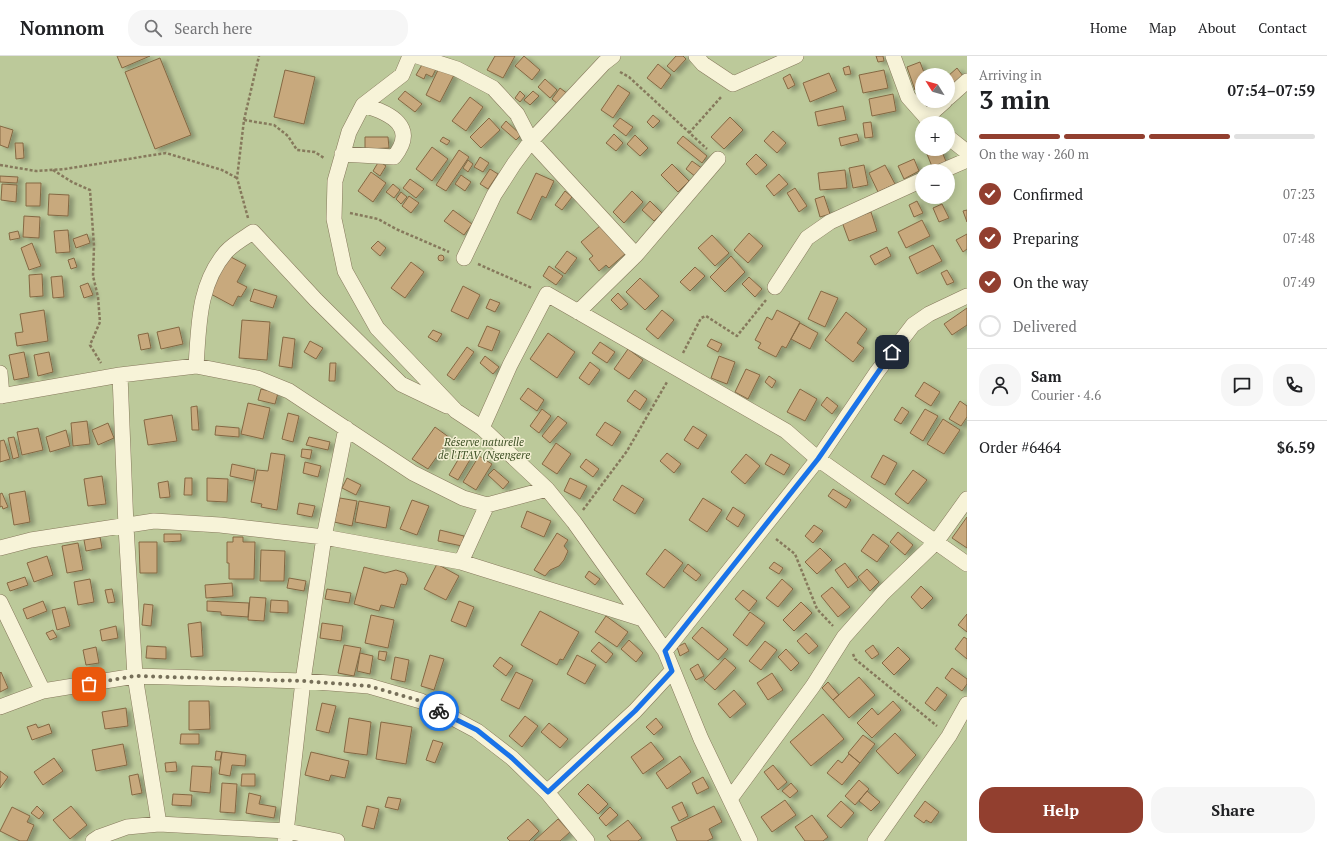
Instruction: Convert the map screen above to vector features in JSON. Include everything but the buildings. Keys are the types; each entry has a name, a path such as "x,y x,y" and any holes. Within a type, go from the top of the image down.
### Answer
{"street":[{"path":"410,56 402,75 364,104 349,132 335,181 334,210 345,271 377,328 456,411"},
{"path":"417,56 457,69 493,88 517,114 531,141 636,254"},
{"path":"696,56 703,64 733,84 796,56"},
{"path":"893,56 908,97 924,116"},
{"path":"464,258 494,196 531,141 606,58"},
{"path":"955,92 967,81"},
{"path":"340,160 394,157 399,151 404,138 403,127 390,115 364,104"},
{"path":"932,116 939,108"},
{"path":"955,143 967,152"},
{"path":"578,312 636,254 718,159"},
{"path":"955,165 967,160"},
{"path":"775,287 807,238 830,222 915,183"},
{"path":"196,366 200,304 214,269 227,252 253,232 316,300 401,384 456,411 482,428 547,489 574,522 665,651 701,739 750,841"},
{"path":"482,428 510,365 547,294 786,431 818,459 967,564"},
{"path":"665,651 818,459 877,372 913,326 929,314 967,296"},
{"path":"0,373 1,396 114,376 196,366 257,378 289,391 412,473 463,498 487,505 547,489"},
{"path":"114,376 126,527 135,676 159,824"},
{"path":"286,836 303,681 324,537 346,428"},
{"path":"730,799 813,686 844,637 883,594 936,542 967,499"},
{"path":"461,562 487,505"},
{"path":"0,548 31,540 126,527 154,521 220,524 324,537 461,562 643,618"},
{"path":"0,602 43,691"},
{"path":"548,792 635,711 672,671"},
{"path":"0,707 43,691 135,676 303,681 369,686 421,701 477,730 512,758 548,792 587,841"},
{"path":"875,841 949,736 967,704"},
{"path":"93,841 99,837 127,827 159,824 337,841"}],"path":[{"path":"253,232 245,211 237,178 244,120 259,56"},
{"path":"606,58 629,77 689,134 718,159"},
{"path":"689,134 733,84"},
{"path":"244,120 274,125 288,136 297,150 314,152 340,160"},
{"path":"0,165 36,171 53,170 100,164 166,152 222,170 237,178"},
{"path":"53,170 72,182 90,190 94,246 93,276 98,297 100,322 90,345 114,376"},
{"path":"334,210 378,218 396,229 547,294"},
{"path":"574,522 627,451 701,318 706,316 737,336 775,287"}],"green space":[{"name":"Réserve naturelle de l'ITAV (Ngengere","path":"0,56 967,56 967,841 0,841"}],"way so far":[{"path":"89,684 135,676 303,681 369,686 421,701 439,711"}],"route":[{"path":"439,711 477,730 512,758 548,792 635,711 672,671 665,651 818,459 892,352"}]}
